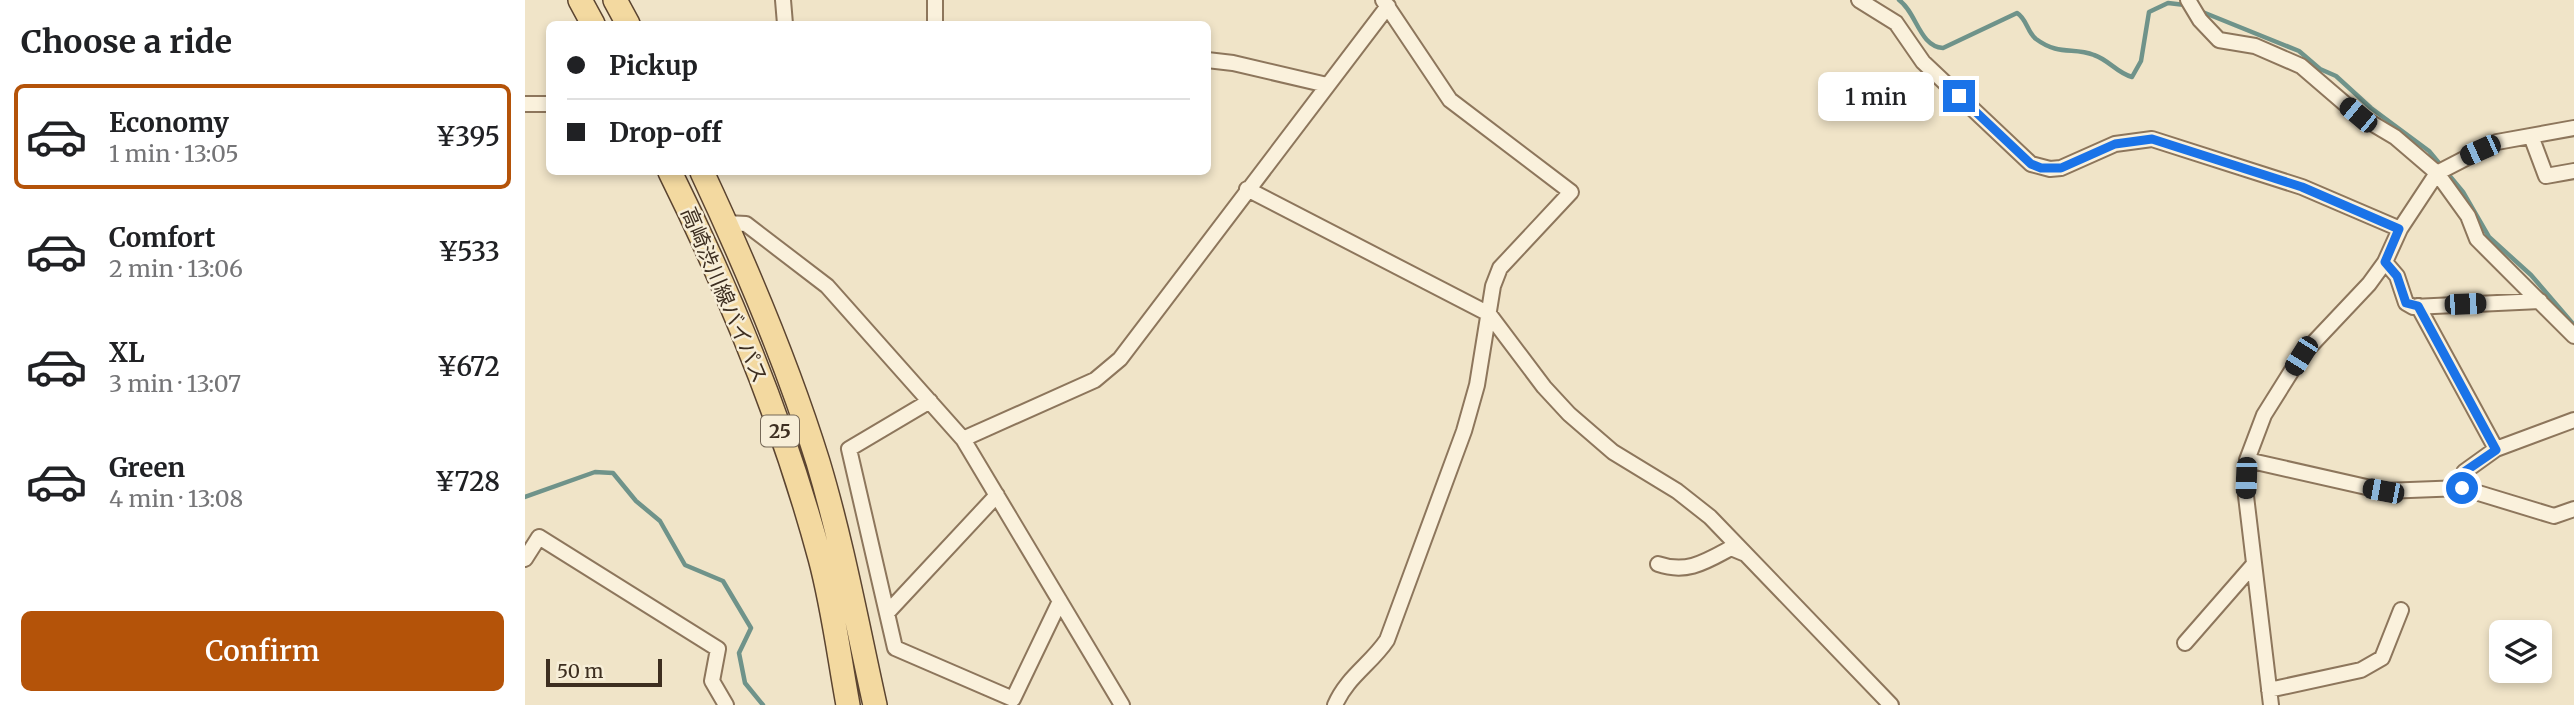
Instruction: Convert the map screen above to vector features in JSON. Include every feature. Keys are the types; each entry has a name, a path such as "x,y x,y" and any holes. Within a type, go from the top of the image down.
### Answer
{"main road":[{"path":"580,0 591,21"},
{"path":"615,0 626,21"},
{"name":"高崎渋川線バイパス","path":"671,175 733,309 795,471 821,561 848,705"},
{"name":"高崎渋川線バイパス","path":"703,175 757,290 818,462 845,566 875,705"}],"street":[{"path":"783,0 785,21"},
{"path":"935,0 935,21"},
{"path":"1859,0 1896,23 1923,62 2031,164 2041,168 2061,168 2115,144 2152,139 2302,187 2399,229"},
{"path":"2188,0 2200,20 2219,40 2255,46 2301,66 2358,115 2395,137 2437,173 2468,216 2477,239 2574,336"},
{"path":"963,439 1107,372 1121,359 1386,3 1450,100 1571,192 1500,268 1493,286 1477,385 1464,431 1387,640 1377,654 1349,679 1335,705"},
{"path":"1211,60 1327,85"},
{"path":"525,104 546,104"},
{"path":"2401,610 2382,658 2361,670 2270,698 2246,496 2247,460 2264,415 2301,356 2369,284 2385,262 2399,229 2437,173 2497,142 2574,128"},
{"path":"2531,136 2546,176 2574,171"},
{"path":"1247,189 1489,314 1544,387 1569,414 1613,452 1695,504 1891,705"},
{"path":"726,223 746,224 827,286 963,439 1122,705"},
{"path":"2385,262 2397,276 2406,303 2418,306 2540,302"},
{"path":"2418,306 2496,450"},
{"path":"930,401 849,449 895,648 1013,699 1060,601"},
{"path":"2462,488 2464,472 2496,450 2574,420"},
{"path":"2247,460 2383,491 2462,488 2539,514 2554,516 2574,509"},
{"path":"887,613 997,495"},
{"path":"525,559 539,537 718,649 712,681 726,705"},
{"path":"1658,564 1676,569 1692,568 1731,548 1743,553"},
{"path":"2185,643 2254,564"}],"waterway":[{"path":"1899,0 1923,35 1935,46 1943,48 2017,13 2033,36 2044,44 2052,48 2094,55 2132,77 2141,61 2149,12 2168,3 2185,5"},
{"path":"2200,11 2299,51 2320,69 2336,76 2371,108 2429,151 2463,192 2489,237 2531,275 2574,325"},
{"path":"525,497 595,472 613,473 636,501 660,521 685,565 723,581 751,628 739,653 745,683 763,705"}],"route":[{"path":"1959,96 2031,164 2041,168 2061,168 2128,140 2152,139 2302,187 2399,229 2385,262 2397,276 2406,303 2413,307 2418,306 2496,450 2464,472 2462,488"}]}
